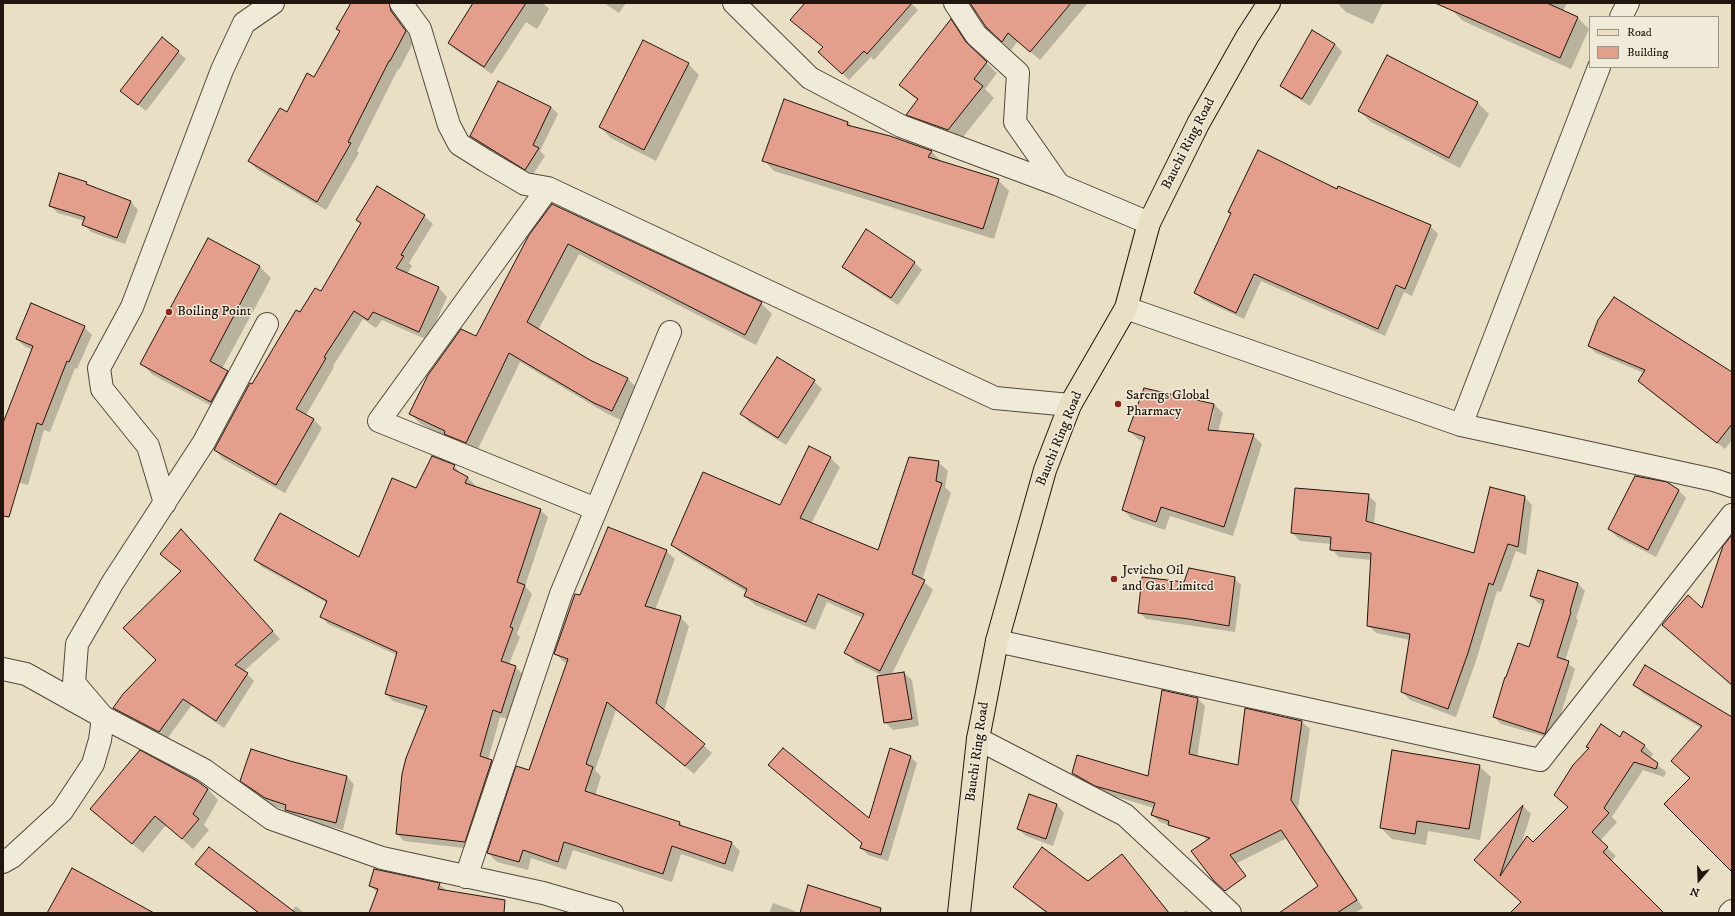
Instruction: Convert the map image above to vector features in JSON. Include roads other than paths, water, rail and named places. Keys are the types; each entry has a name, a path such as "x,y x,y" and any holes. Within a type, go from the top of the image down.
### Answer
{"main road":[{"name":"Bauchi Ring Road","path":"959,913 978,739 997,640 1045,470 1070,405 1126,308 1149,223 1198,124 1247,37 1269,3"}],"street":[{"path":"165,503 148,446 102,389 99,368 132,307 222,70 244,23 273,3"},
{"path":"401,3 420,29 449,125 459,144 525,184 548,188 995,398 1070,405"},
{"path":"734,3 810,78 902,126 1059,186 1149,223"},
{"path":"955,3 976,35 1018,73 1015,122 1059,186"},
{"path":"1622,16 1628,3"},
{"path":"1461,425 1599,68"},
{"path":"548,188 379,421 596,509"},
{"path":"1126,308 1461,425 1706,478 1732,486"},
{"path":"3,862 12,857 62,811 93,764 100,740 103,717 74,683 77,644 113,582 204,442 267,324"},
{"path":"466,877 561,594 670,332"},
{"path":"997,640 1540,760 1732,515"},
{"path":"3,669 26,674 103,717 204,770 272,819 382,858 543,893 612,913"},
{"path":"978,739 1125,816 1230,913"}],"place":[{"name":"Boiling Point","path":"169,312"},
{"name":"Sarengs Global Pharmacy","path":"1118,404"},
{"name":"Jevicho Oil and Gas Limited","path":"1114,579"}]}
